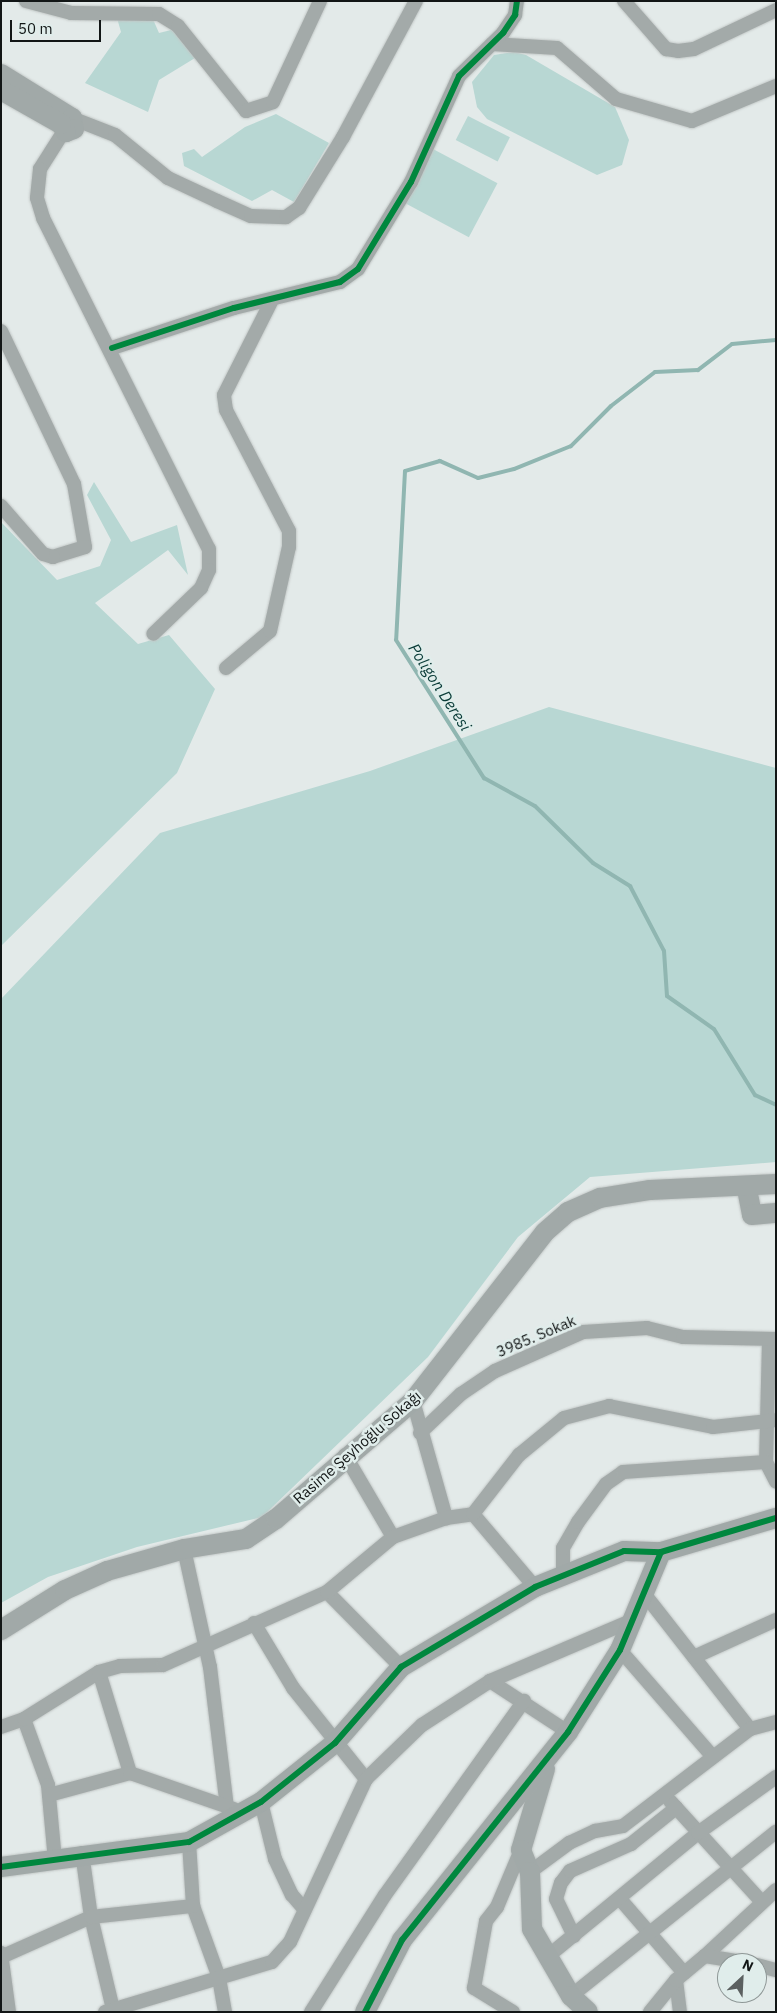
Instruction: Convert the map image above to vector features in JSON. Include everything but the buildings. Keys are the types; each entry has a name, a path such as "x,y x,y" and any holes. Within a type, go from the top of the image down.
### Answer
{"street":[{"path":"26,1 71,13 159,14 178,26 246,112 273,102 320,1"},
{"path":"1,90 65,124 115,135 168,178 217,201 251,216 286,217 299,208 343,137 416,1"},
{"path":"112,348 226,311 271,302 340,282 358,269 410,182 459,76 492,44 515,15 517,1"},
{"path":"624,1 666,49 678,51 694,49 776,10"},
{"path":"492,44 557,48 616,99 692,121 776,86"},
{"path":"1,74 65,124"},
{"path":"65,124 40,169 37,198 112,348 209,550 209,570 201,588 153,634"},
{"path":"226,668 270,631 290,547 288,531 226,410 224,395 271,302"},
{"path":"1,331 67,468 86,545 70,554 48,557 1,506"},
{"name":"Rasime Şeyhoğlu Sokağı","path":"1,1630 66,1590 107,1571 184,1549 246,1539 276,1518 345,1455 413,1401 545,1232 568,1212 600,1198 650,1190 747,1189 776,1184"},
{"path":"747,1189 752,1215 776,1213"},
{"name":"3985. Sokak","path":"420,1433 461,1394 495,1371 583,1332 647,1328 683,1338 772,1340"},
{"path":"772,1340 771,1421 766,1462 776,1482"},
{"path":"413,1401 420,1433 446,1518"},
{"path":"1,1727 24,1719 99,1672 120,1666 163,1665 327,1592 393,1537 446,1518 473,1514 540,1433 589,1408 609,1406 713,1426 771,1421"},
{"path":"345,1455 393,1537"},
{"path":"563,1575 563,1548 578,1522 606,1484 624,1472 766,1462"},
{"path":"473,1514 535,1586"},
{"path":"1,1867 56,1860 82,1853 189,1842 245,1807 335,1743 401,1667 535,1586 624,1551 661,1552 776,1518"},
{"path":"184,1549 204,1648 245,1807 276,1859 292,1895 304,1909"},
{"path":"368,2011 419,1918 546,1763 568,1732 620,1650 646,1596 661,1552"},
{"path":"327,1592 401,1667"},
{"path":"646,1596 750,1729"},
{"path":"82,1853 91,1917 109,2010 272,1962 290,1942 366,1779 422,1725 490,1681 634,1620"},
{"path":"694,1657 776,1620"},
{"path":"254,1623 293,1688 335,1743 366,1779"},
{"path":"620,1650 712,1756"},
{"path":"99,1672 130,1773"},
{"path":"490,1681 524,1701 568,1732"},
{"path":"311,2012 385,1895 524,1701"},
{"path":"24,1719 49,1795 56,1860"},
{"path":"530,1872 568,1843 595,1830 624,1826 712,1756 750,1729 776,1722"},
{"path":"513,2012 474,1988 486,1921 497,1907 521,1850 546,1763"},
{"path":"49,1795 130,1773 245,1807"},
{"path":"547,1957 620,1899 698,1833 776,1777"},
{"path":"665,1794 760,1900"},
{"path":"574,1936 556,1898 561,1883 570,1871 631,1844 676,1808"},
{"path":"572,1996 776,1832"},
{"path":"189,1842 193,1906 219,1978 225,2012"},
{"path":"521,1850 530,1872 532,1929 572,1996 588,2012"},
{"path":"650,2012 680,1977 705,1956 760,1900 776,1890"},
{"path":"620,1899 649,1934 680,1977 680,2012"},
{"path":"9,2012 2,1955 91,1917 193,1906"},
{"path":"705,1956 717,1958"}],"shaded area":[{"path":"152,17 159,33 175,29 195,58 159,80 148,112 85,83 121,32 117,18"},
{"path":"514,52 526,55 615,107 629,140 622,165 597,175 487,119 477,107 472,82 494,55"},
{"path":"276,114 329,143 294,202 272,190 252,201 184,166 182,153 194,149 202,157 245,127"},
{"path":"468,116 510,137 498,161 456,140"},
{"path":"433,149 497,183 469,237 404,203"},
{"path":"94,482 131,542 177,525 188,575 168,550 95,603 138,644 169,635 215,689 177,773 1,946 1,522 57,580 100,566 111,540 87,495"},
{"path":"549,707 776,768 776,1162 590,1177 518,1237 428,1357 262,1517 137,1547 48,1577 1,1603 1,999 160,833 370,771"}],"waterway":[{"name":"Poligon Deresi","path":"776,340 732,344 698,370 655,372 611,406 571,446 514,469 478,478 440,461 405,471 396,640 484,778 535,806 593,863 630,886 664,951 667,996 714,1029 755,1095 776,1105"}],"cycle path":[{"path":"112,348 234,308 340,282 358,269 411,182 459,76 503,33 515,15 517,1"},
{"path":"1,1867 189,1842 261,1802 335,1743 401,1667 535,1587 624,1551 661,1552 776,1518"},
{"path":"365,2012 402,1940 568,1732 620,1650 661,1552"}]}
